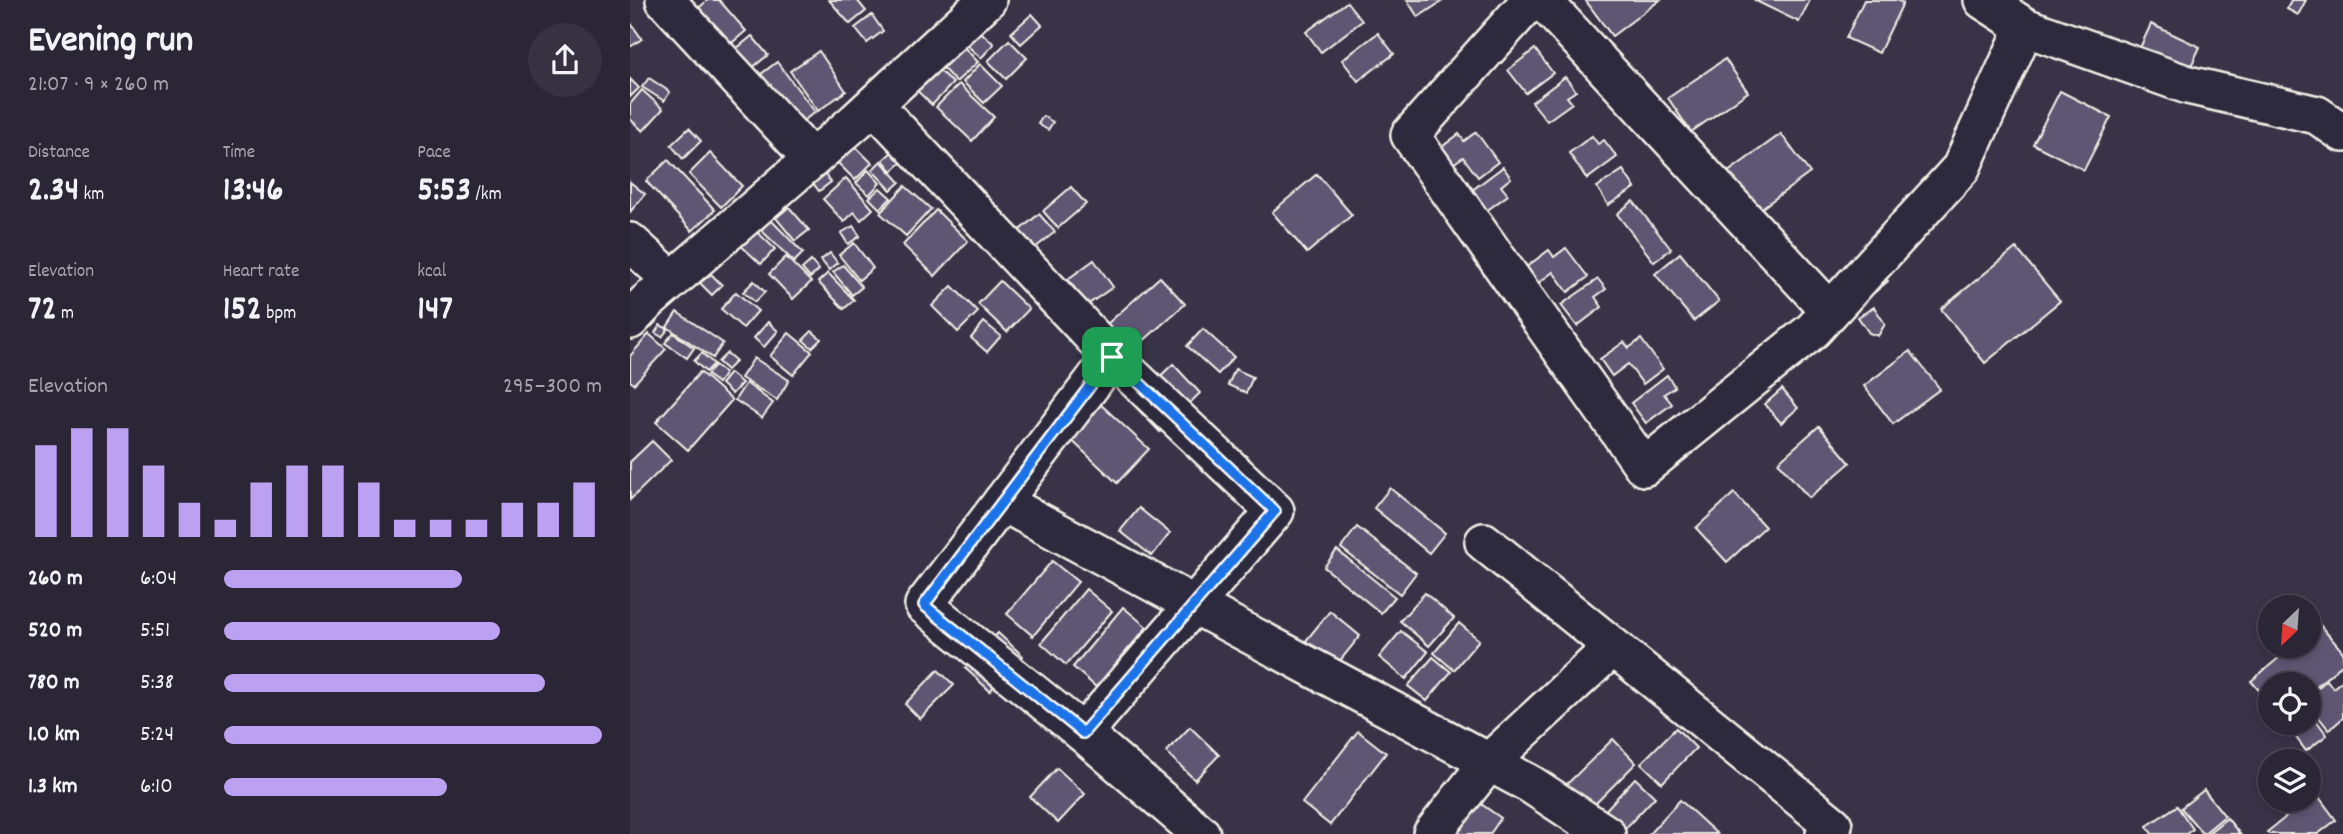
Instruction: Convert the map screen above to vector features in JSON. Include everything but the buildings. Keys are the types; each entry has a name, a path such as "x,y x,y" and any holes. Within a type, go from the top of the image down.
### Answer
{"street":[{"path":"665,0 812,159"},
{"path":"630,320 874,105 987,0"},
{"path":"1531,0 1410,135 1644,467 1812,330 1961,169 2025,27"},
{"path":"1542,0 1830,311"},
{"path":"1983,0 2025,27 2188,85 2317,115 2343,133"},
{"path":"874,105 1112,357 1275,511 1083,733"},
{"path":"630,242 672,281"},
{"path":"1112,357 924,605 1083,733 1200,834"},
{"path":"1002,502 1531,785 1606,834"},
{"path":"1484,542 1833,825 1825,834"},
{"path":"1432,834 1489,762 1613,647"}],"route":[{"path":"1112,357 1275,511 1083,733 924,605 1112,357"}]}
